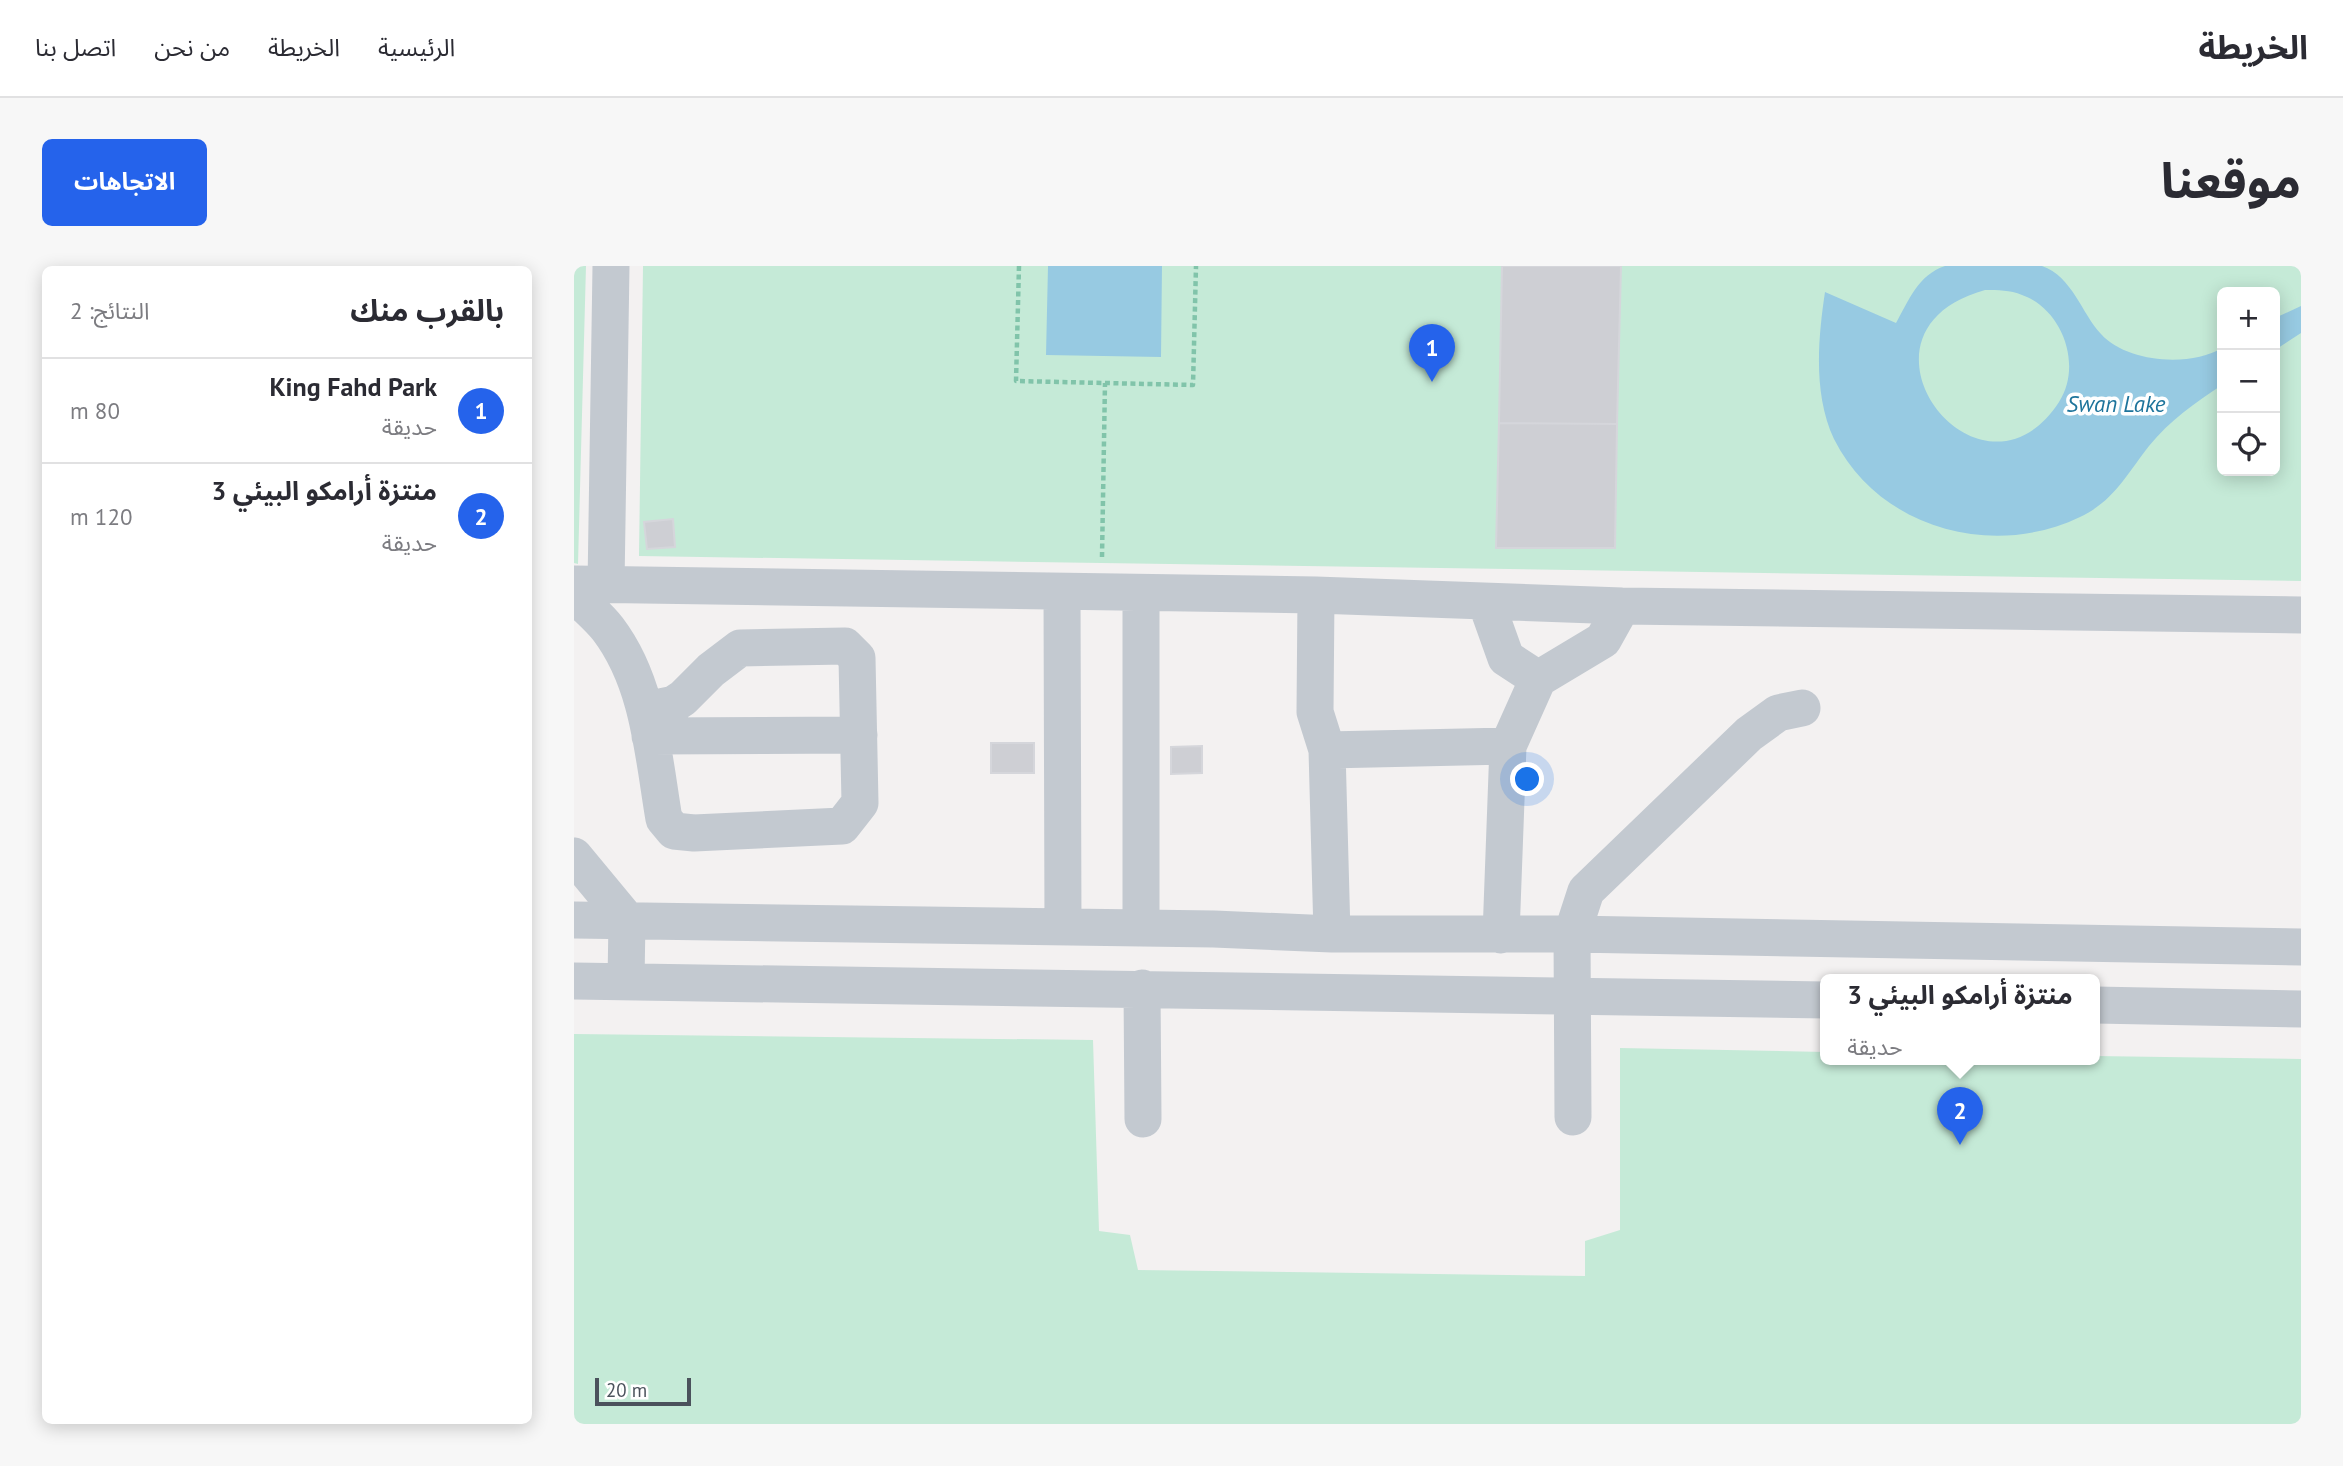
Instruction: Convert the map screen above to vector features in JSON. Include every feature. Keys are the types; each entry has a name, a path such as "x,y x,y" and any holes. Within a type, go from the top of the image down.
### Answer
{"street":[{"path":"611,266 585,588 627,657 647,723 664,819 674,831 694,834 842,826 860,803 857,658 845,646 740,648 711,670 683,698 647,723"},
{"path":"585,588 1316,595 1622,606 2301,615"},
{"path":"1062,592 1063,927"},
{"path":"1141,594 1141,928"},
{"path":"1316,595 1315,712 1327,750 1332,934"},
{"path":"1486,602 1506,658 1538,679"},
{"path":"1502,935 1508,746 1538,679 1603,640 1622,606"},
{"path":"1573,1117 1572,934 1586,891 1749,734 1778,713 1802,708"},
{"path":"647,723 859,735"},
{"path":"1327,750 1508,746"},
{"path":"574,856 627,920 626,981"},
{"path":"574,920 1214,929 1332,934 1572,934 2301,947"},
{"path":"925,926 926,985"},
{"path":"1213,989 1214,929"},
{"path":"574,981 1820,1000"},
{"path":"1142,988 1143,1119"},
{"path":"2100,1005 2301,1009"}],"path":[{"path":"1018,266 1016,381 1193,385 1196,266"},
{"path":"1101,593 1105,383"}],"green space":[{"path":"574,266 586,266 578,564 574,563"},
{"path":"643,266 2301,266 2301,581 639,556"},
{"path":"574,1034 1093,1040 1099,1231 1130,1235 1138,1270 1585,1276 1585,1241 1620,1230 1620,1048 1820,1052 1820,1065 2100,1065 2100,1056 2301,1059 2301,1424 574,1424"}],"water":[{"path":"1048,266 1162,266 1161,357 1046,355"},
{"name":"Swan Lake","path":"1945,266 2042,266 2061,278 2094,326 2112,344 2143,356 2160,359 2194,358 2217,350 2217,388 2165,428 2111,495 2092,511 2046,529 2011,535 1976,535 1941,528 1909,514 1879,495 1854,470 1834,439 1827,422 1819,366 1825,292 1896,323 1915,289 1928,275","holes":["1985,290 2008,291 2036,302 2058,325 2068,356 2069,372 2059,402 2027,434 1993,441 1961,431 1935,407 1921,376 1921,342 1941,312"]},
{"path":"2301,306 2301,333 2280,347 2280,316"}],"building":[{"path":"1502,266 1621,266 1617,424 1499,423"},
{"path":"1499,423 1617,424 1615,548 1496,548"},
{"path":"673,519 675,547 647,549 644,522"},
{"path":"991,743 1034,743 1034,773 991,773"},
{"path":"1202,746 1202,773 1171,774 1171,747"}],"place":[{"name":"King Fahd Park","path":"1432,382"},
{"name":"منتزة أرامكو البيئي 3","path":"1960,1145"}]}
